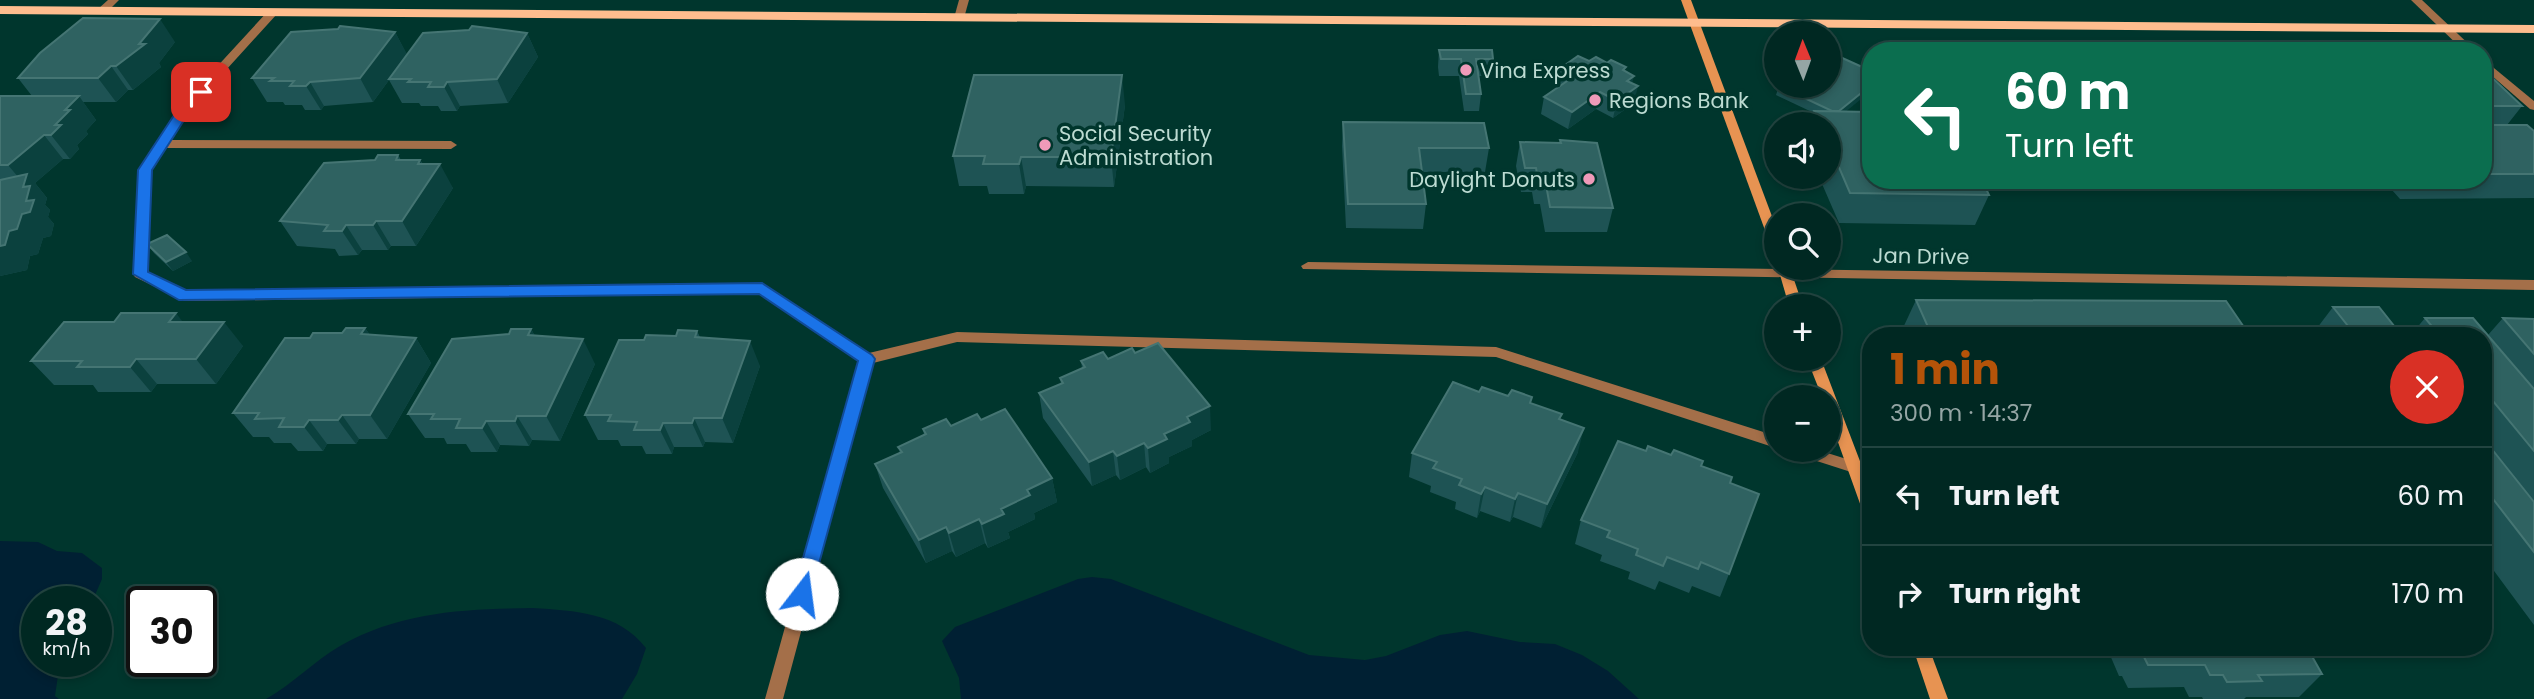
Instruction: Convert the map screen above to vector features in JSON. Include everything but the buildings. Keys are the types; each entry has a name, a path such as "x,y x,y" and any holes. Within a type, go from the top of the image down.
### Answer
{"main road":[{"path":"1686,0 1764,206"},
{"path":"0,10 2534,29"},
{"path":"1841,431 1862,488"},
{"path":"1924,656 1940,699"}],"street":[{"path":"102,11 114,0"},
{"path":"959,18 964,0"},
{"path":"2416,0 2461,42"},
{"path":"273,12 182,111 145,170 140,274 184,296 762,289 867,359 957,337 1496,352 1764,438"},
{"path":"2492,70 2534,107"},
{"path":"161,144 451,145"},
{"name":"Jan Drive","path":"1308,266 1764,271"},
{"name":"Jan Drive","path":"1841,272 2534,285"},
{"path":"774,699 867,359"},
{"path":"1838,462 1854,467"}],"water":[{"path":"0,541 38,542 57,551 82,553 102,568 99,586 21,586 21,677 58,677 55,696 59,699 0,699"},
{"path":"1078,579 1111,579 1309,655 1365,660 1386,656 1440,635 1467,631 1520,642 1555,644 1582,655 1608,671 1639,699 961,699 959,678 942,641 955,627"},
{"path":"533,608 595,616 609,620 635,636 646,648 637,674 622,699 266,699 340,646 386,625 459,611"}],"place":[{"name":"Vina Express","path":"1466,70"},
{"name":"Regions Bank","path":"1595,100"},
{"name":"Social Security Administration","path":"1045,145"},
{"name":"Daylight Donuts","path":"1589,179"}],"route":[{"path":"201,92 182,111 145,170 140,274 184,296 762,289 867,359 802,594"}]}
